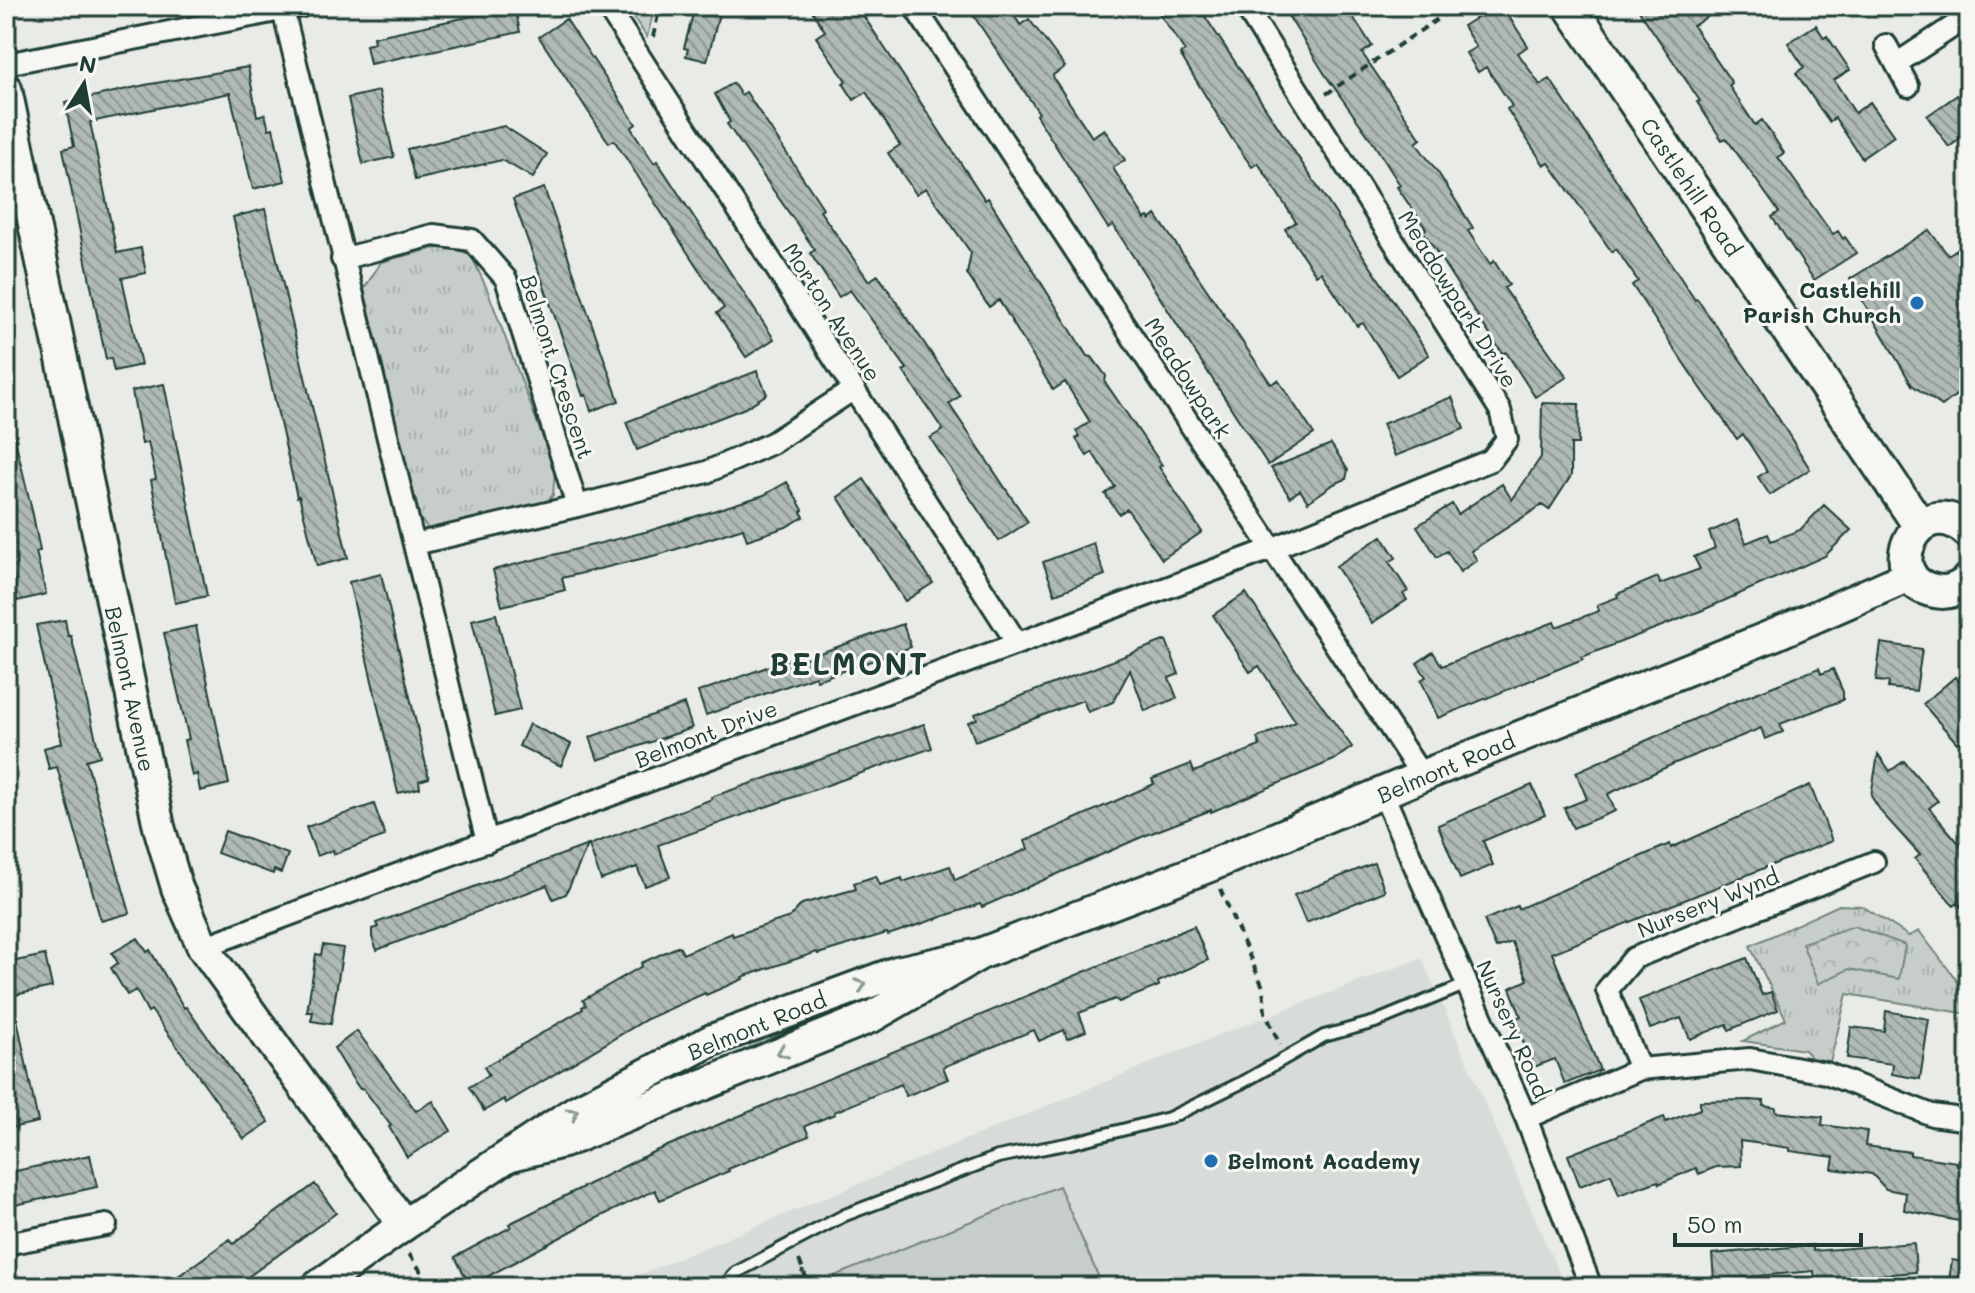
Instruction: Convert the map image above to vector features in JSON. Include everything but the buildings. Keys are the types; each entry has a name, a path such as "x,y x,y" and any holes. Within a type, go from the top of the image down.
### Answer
{"main road":[{"name":"Castlehill Road","path":"1570,6 1920,526"},
{"path":"1965,591 1936,592 1917,583 1905,558 1906,549 1920,526 1939,519 1959,523 1968,530"}],"street":[{"name":"Morton Avenue","path":"607,6 1017,643"},
{"name":"Meadowpark","path":"914,6 1422,776"},
{"name":"Meadowpark Drive","path":"1245,6 1500,410 1507,439 1491,460 1271,549"},
{"path":"6,64 293,8 342,259 487,842"},
{"path":"1896,64 1969,16"},
{"path":"1886,45 1908,86"},
{"name":"Belmont Avenue","path":"6,89 159,827 177,888 203,947 399,1229"},
{"name":"Belmont Crescent","path":"342,259 433,235 472,240 506,279 577,506"},
{"path":"415,544 707,472 772,443 854,389"},
{"name":"Belmont Drive","path":"203,947 1271,549"},
{"name":"Belmont Road","path":"317,1287 576,1111 712,1040 897,972 980,954 1210,866 1422,776 1776,634 1911,575"},
{"name":"Nursery Road","path":"1383,794 1526,1118 1591,1287"},
{"name":"Nursery Wynd","path":"1640,1069 1607,990 1634,958 1874,862"},
{"path":"1526,1118 1640,1069 1750,1059 1826,1073 1932,1115 1969,1120"},
{"path":"6,1244 106,1225"}],"lane":[{"path":"723,1287 737,1272 845,1215 998,1157 1071,1143 1169,1118 1324,1036 1375,1022 1467,984"}],"path":[{"path":"1308,106 1457,6"},
{"path":"1210,866 1263,987 1265,1012 1286,1058"},
{"path":"399,1229 432,1287"},
{"path":"793,1243 810,1287"},
{"path":"799,1287 803,1269"}],"shaded area":[{"name":"Belmont Academy","path":"1422,958 1565,1287 609,1287 1216,1036"}],"green space":[{"path":"626,6 655,6 647,37"},
{"path":"447,245 471,255 487,289 555,470 553,495 536,513 445,534 428,529 417,514 364,289 381,262"},
{"path":"1839,905 1862,906 1909,936 1919,931 1969,996 1969,1014 1847,994 1829,1066 1816,1063 1804,1050 1743,1041 1786,1019 1750,946"},
{"path":"1854,926 1905,945 1899,979 1849,969 1818,984 1802,943"},
{"path":"1059,1186 1103,1287 839,1287 834,1276"}],"place":[{"name":"Castlehill Parish Church","path":"1917,303"},
{"name":"Belmont Academy","path":"1211,1161"}],"district":[{"name":"BELMONT","path":"849,665"}]}
